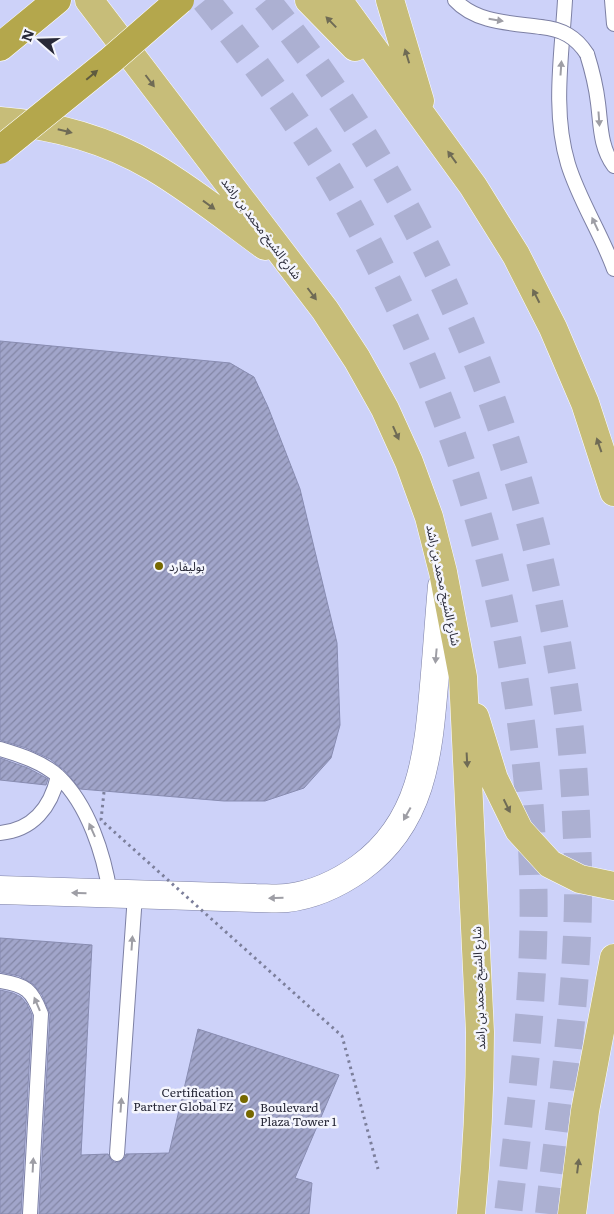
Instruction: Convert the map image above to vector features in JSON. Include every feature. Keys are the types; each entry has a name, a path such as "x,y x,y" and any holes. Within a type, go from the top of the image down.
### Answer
{"highway":[{"path":"0,47 57,0"},
{"path":"0,150 180,0"}],"main road":[{"path":"309,0 426,120"},
{"path":"338,0 473,186 516,255 553,328 585,403 614,492"},
{"path":"390,0 426,120"},
{"name":"شارع الشيخ محمد بن راشد","path":"94,3 325,310 357,359 385,409 409,462 429,516 443,572 463,677 480,1032 478,1135 471,1214"},
{"path":"0,121 27,123 69,132 128,154 152,166 181,185 290,264"},
{"path":"463,677 494,779 519,830 550,864 580,879 614,886"},
{"path":"572,1214 586,1111 614,958"}],"street":[{"path":"0,890 288,898 319,890 347,878 373,859 396,832 413,802 424,769 430,732 443,572"}],"lane":[{"path":"455,0 471,13 488,19 542,27 563,32 573,37 587,54 596,88 601,138 614,166"},
{"path":"565,0 559,109 562,137 571,172 614,269"},
{"path":"612,0 614,24"},
{"path":"0,749 39,764 58,776 72,793 93,831 103,858 123,894 117,1154"},
{"path":"0,833 19,829 34,820 46,808 54,793 58,776"},
{"path":"0,982 26,988 35,998 41,1014 30,1214"}],"path":[{"path":"104,792 101,820 342,1036 378,1169"}],"building":[{"name":"بوليفارد","path":"0,341 230,363 254,377 268,407 300,489 337,643 340,725 331,758 304,788 265,801 224,801 80,789 65,771 50,759 26,748 0,740"},
{"path":"0,758 28,768 48,779 46,785 0,780"},
{"path":"0,938 92,945 81,1155 108,1154 112,1161 117,1163 124,1159 126,1154 169,1153 198,1029 339,1075 295,1178 312,1183 309,1214 39,1214 50,1014 42,995 33,984 19,976 0,972"},
{"path":"0,990 21,997 32,1015 21,1214 0,1214"}],"tunnel":[{"path":"205,0 254,63 301,129 330,174 377,260 422,358 449,428 473,499 493,572 509,646 521,720 529,795 533,871 533,957 527,1043 508,1214"},
{"path":"266,0 324,77 377,158 423,242 464,328 498,418 527,509 549,603 569,719 578,866 578,910 573,997 549,1214"}],"place":[{"name":"بوليفارد","path":"159,566"},
{"name":"Certification Partner Global FZ","path":"244,1099"},
{"name":"Boulevard Plaza Tower 1","path":"250,1114"}]}
